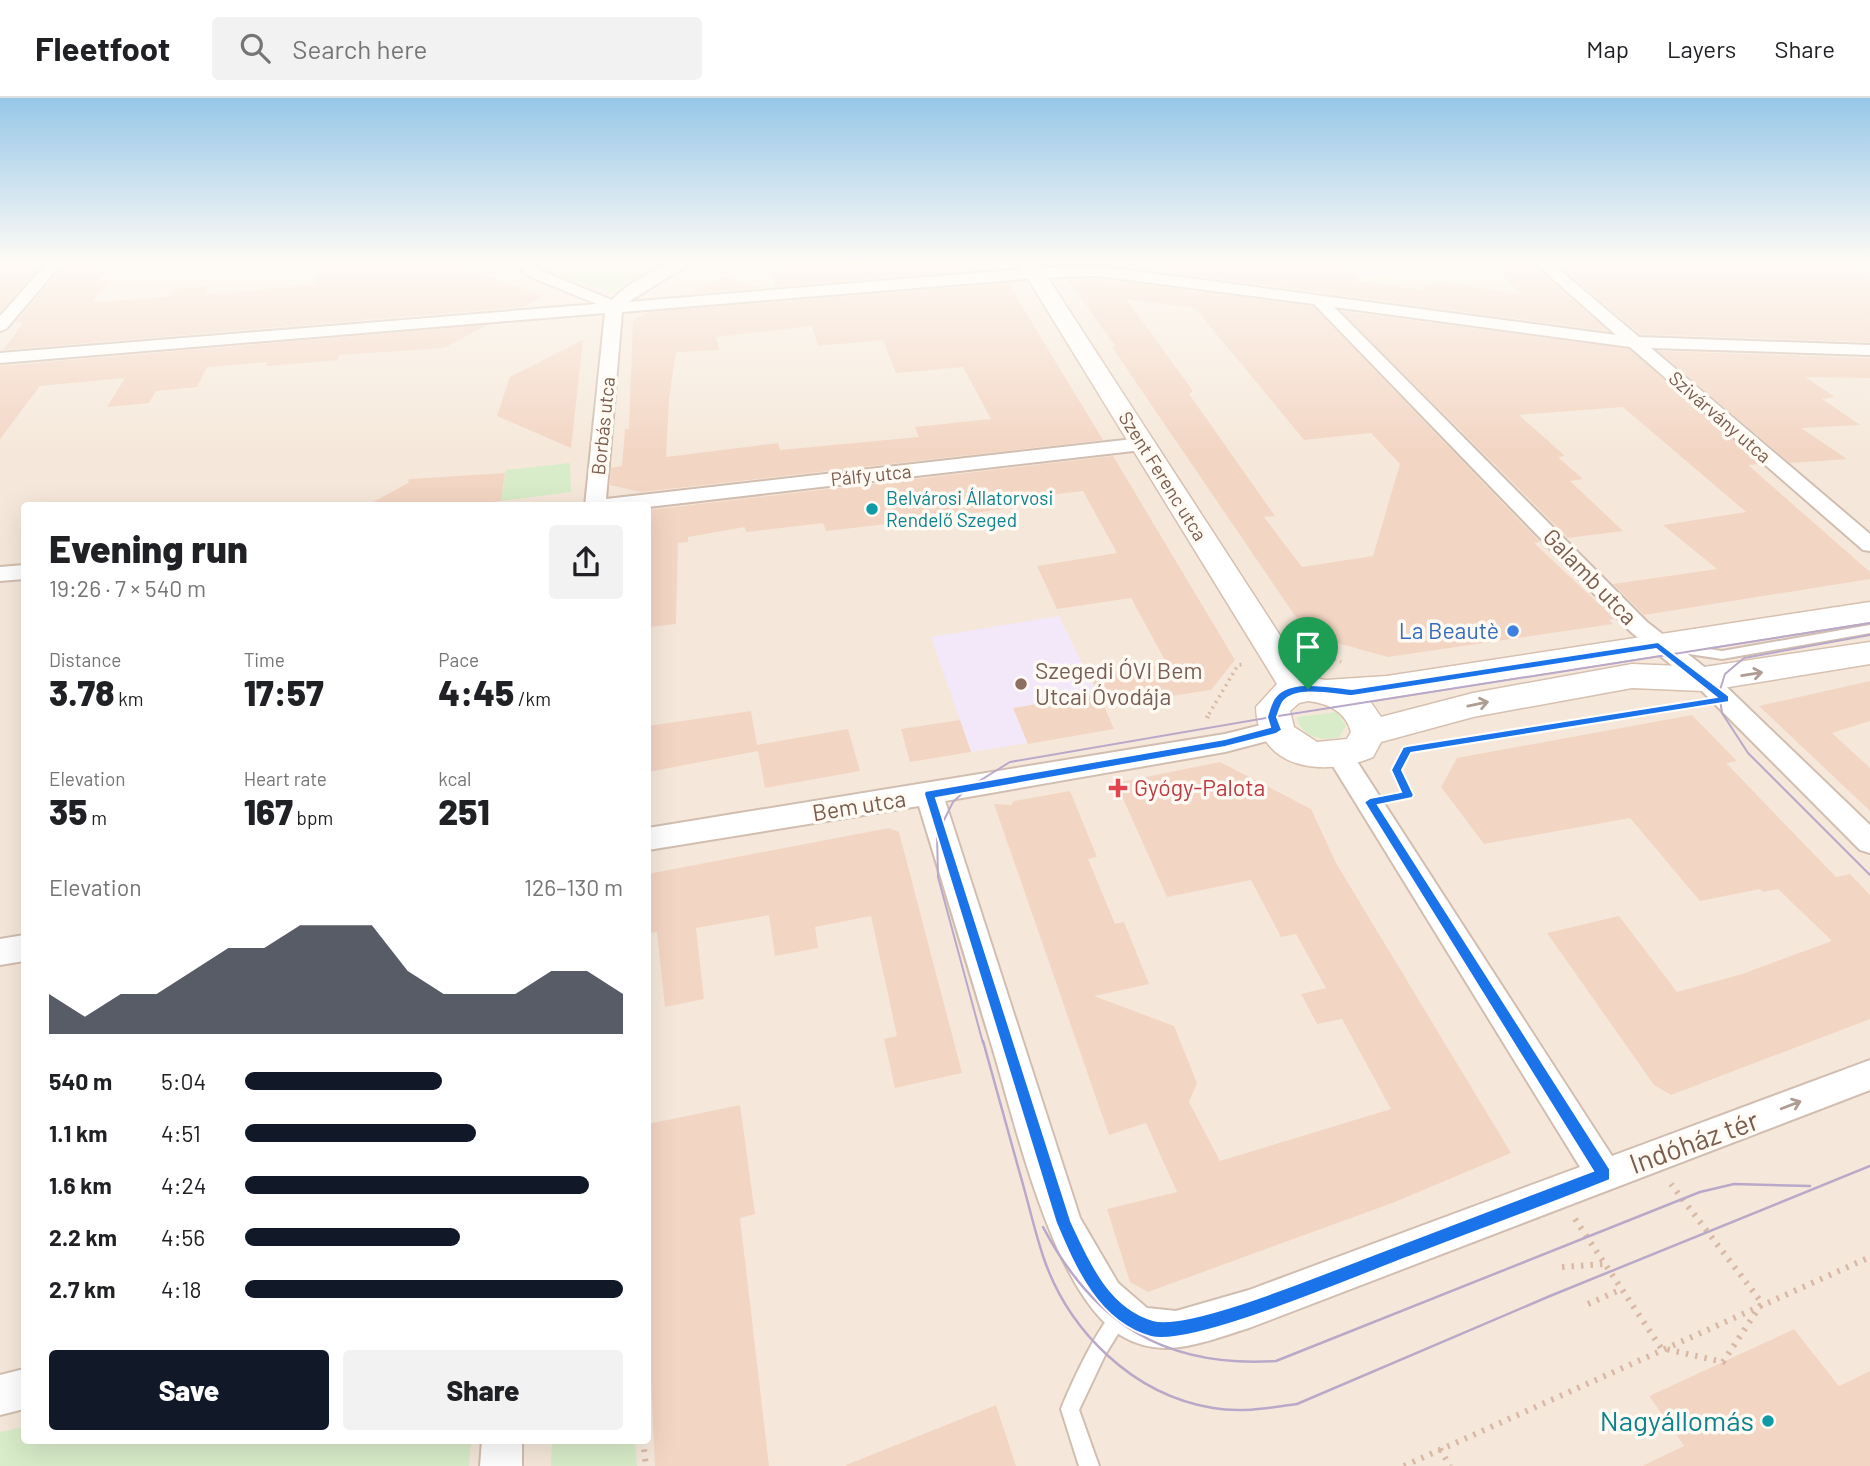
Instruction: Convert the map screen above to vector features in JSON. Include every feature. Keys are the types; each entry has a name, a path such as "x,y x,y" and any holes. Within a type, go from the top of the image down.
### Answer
{"street":[{"path":"0,358 399,325"},
{"name":"Borbás utca","path":"598,502 613,325"},
{"name":"Szent Ferenc utca","path":"1067,325 1142,444 1313,691"},
{"name":"Galamb utca","path":"1343,325 1658,645 1713,667 1870,842"},
{"path":"1498,325 1632,342 1870,350"},
{"name":"Szivárvány utca","path":"1613,325 1870,545"},
{"name":"Pálfy utca","path":"633,502 1142,444"},
{"path":"0,574 21,572"},
{"path":"1870,611 1387,688 1313,691 1279,699 1273,706 1272,717 1276,730 1284,739 1310,754 1340,756 1360,748 1369,733 1473,705 1632,676 1870,653"},
{"path":"1313,691 1345,699 1360,711 1369,733"},
{"name":"Bem utca","path":"651,839 1225,743 1276,730"},
{"path":"1340,756 1604,1175"},
{"path":"929,794 1064,1223 1088,1276 1122,1313"},
{"path":"0,952 21,948"},
{"name":"Indóház tér","path":"1122,1313 1152,1329 1174,1330 1249,1309 1870,1075"},
{"path":"0,1395 21,1390"},
{"path":"501,1466 502,1444"}],"lane":[{"path":"1713,667 1870,629"},
{"path":"1089,1466 1070,1409 1099,1349 1122,1313"}],"path":[{"path":"1297,652 1309,648 1353,664"},
{"path":"1210,718 1238,665 1254,661"},
{"path":"1456,742 1670,708"},
{"path":"1370,802 1408,795 1397,770 1407,750"},
{"name":"Indóház tér","path":"1657,1187 1669,1182 1762,1303"},
{"path":"1587,1214 1575,1218 1661,1348 1723,1362 1762,1303"},
{"path":"1404,1466 1661,1348 1870,1257"},
{"path":"1562,1267 1605,1264"},
{"path":"1588,1304 1622,1289"},
{"path":"643,1444 646,1466"},
{"path":"1440,1449 1450,1466"}],"shaded area":[{"path":"0,325 1870,325 1870,1384 1862,1375 1839,1386 1794,1329 1649,1396 1684,1446 1666,1466 0,1466"},
{"name":"Szegedi ÓVI Bem Utcai Óvodája","path":"1059,616 1114,729 971,752 931,637"}],"green space":[{"path":"570,463 571,492 501,501 506,470"},
{"path":"1337,712 1346,726 1339,737 1325,739 1307,733 1297,717"},
{"path":"21,1428 21,1444 471,1444 469,1466 0,1466 0,1432"},
{"path":"552,1444 635,1444 637,1466 551,1466"}],"building":[{"path":"22,325 307,325 3,350"},
{"path":"487,325 444,348 339,355 337,360 266,366 268,362 207,367 197,387 156,391 149,403 107,407 125,378 40,386 0,439 0,366"},
{"path":"633,325 1033,325 1103,440 641,492 610,485 611,468 622,466 625,429 629,429","holes":["812,326 818,346 883,340 896,373 963,367 991,419 915,427 919,437 780,450 778,443 666,457 669,399 676,352 719,350 716,337"]},
{"path":"1100,325 1145,325 1193,391 1189,394 1275,516 1264,517 1302,567 1373,556 1400,464 1371,433 1304,440 1209,325 1331,325 1540,542 1534,543 1615,619 1609,620 1613,624 1388,657 1308,635 1112,347 1116,347"},
{"path":"1355,325 1446,325 1629,349 1761,464 1748,465 1870,572 1870,579 1644,615 1613,584 1717,569 1663,525 1746,512 1623,407 1519,415 1565,456 1558,457 1583,479 1570,481 1623,531 1568,538"},
{"path":"1562,325 1601,325 1608,331"},
{"path":"1629,325 1870,325 1870,342 1640,334"},
{"path":"583,340 571,448 497,416 510,377"},
{"path":"1658,351 1870,358 1870,378 1805,377 1835,397 1822,399 1860,425 1801,428 1847,459 1790,463"},
{"path":"1113,456 1235,660 1211,690 1104,706 1114,729 1028,744 1013,708 1098,694 1090,675 1167,664 1131,598 1057,609 1037,566 1117,553 1083,491 1000,501 1004,509 896,523 826,531 823,523 746,532 745,527 688,537 688,542 678,543 676,624 651,627 651,510"},
{"path":"505,473 501,501 373,502 408,483 409,479"},
{"path":"1870,681 1870,721 1832,733 1870,768 1870,811 1759,706"},
{"path":"751,711 757,745 848,729 860,771 765,788 758,751 651,771 651,726"},
{"path":"1692,715 1737,761 1726,763 1836,877 1850,874 1870,895 1870,1019 1671,1095 1654,1085 1547,933 1619,916 1677,992 1742,974 1832,941 1778,889 1763,892 1760,889 1700,901 1630,818 1484,844 1441,787 1457,758"},
{"path":"960,720 971,752 910,762 901,729"},
{"path":"1220,762 1311,809 1336,863 1511,1153 1395,1202 1148,1292 1130,1282 1107,1209 1177,1192 1146,1123 1109,1135 994,804 1011,805 1014,801 1070,791 1097,857 1088,859 1115,924 1124,922 1149,984 1094,996 1174,1026 1197,1083 1189,1102 1220,1161 1391,1109 1342,1019 1317,1024 1301,994 1326,988 1296,934 1281,937 1251,880 1167,897 1116,783"},
{"path":"889,828 899,832 962,1073 895,1088 884,1039 897,1036 871,916 815,927 818,948 775,956 769,915 696,928 704,999 665,1007 657,932 651,933 651,873"},
{"path":"740,1105 755,1214 740,1218 769,1466 655,1466 651,1381 651,1123"},
{"name":"Nagyállomás","path":"1794,1329 1839,1386 1870,1371 1870,1466 1642,1466 1684,1446 1649,1396"},
{"path":"996,1405 1016,1466 846,1466 846,1465"}],"tram line":[{"path":"983,1043 938,877 937,834 953,802 968,788 1010,762 1272,717 1870,623"},
{"path":"1870,635 1744,658 1725,674 1719,693 1722,713 1748,753 1870,875"},
{"path":"983,1041 1043,1256 1054,1284 1069,1310 1107,1355 1131,1374 1184,1401 1213,1408 1244,1410 1297,1404 1550,1296 1870,1166"},
{"path":"1043,1227 1063,1261 1085,1290 1110,1314 1137,1333 1167,1347 1200,1357 1236,1361 1276,1361 1700,1192 1734,1184 1810,1186"}],"place":[{"name":"Belvárosi Állatorvosi Rendelő Szeged","path":"872,509"},
{"name":"La Beautè","path":"1513,631"},
{"name":"Szegedi ÓVI Bem Utcai Óvodája","path":"1021,684"},
{"name":"Gyógy-Palota","path":"1118,788"},
{"name":"Nagyállomás","path":"1768,1421"}],"route":[{"path":"1658,645 1725,699 1407,750 1397,770 1408,795 1370,802 1604,1175 1249,1309 1174,1330 1152,1329 1122,1313 1107,1300 1088,1276 1064,1223 929,794 1225,743 1276,730 1272,717 1273,706 1288,693 1308,689 1352,692 1387,688 1658,645"}]}
